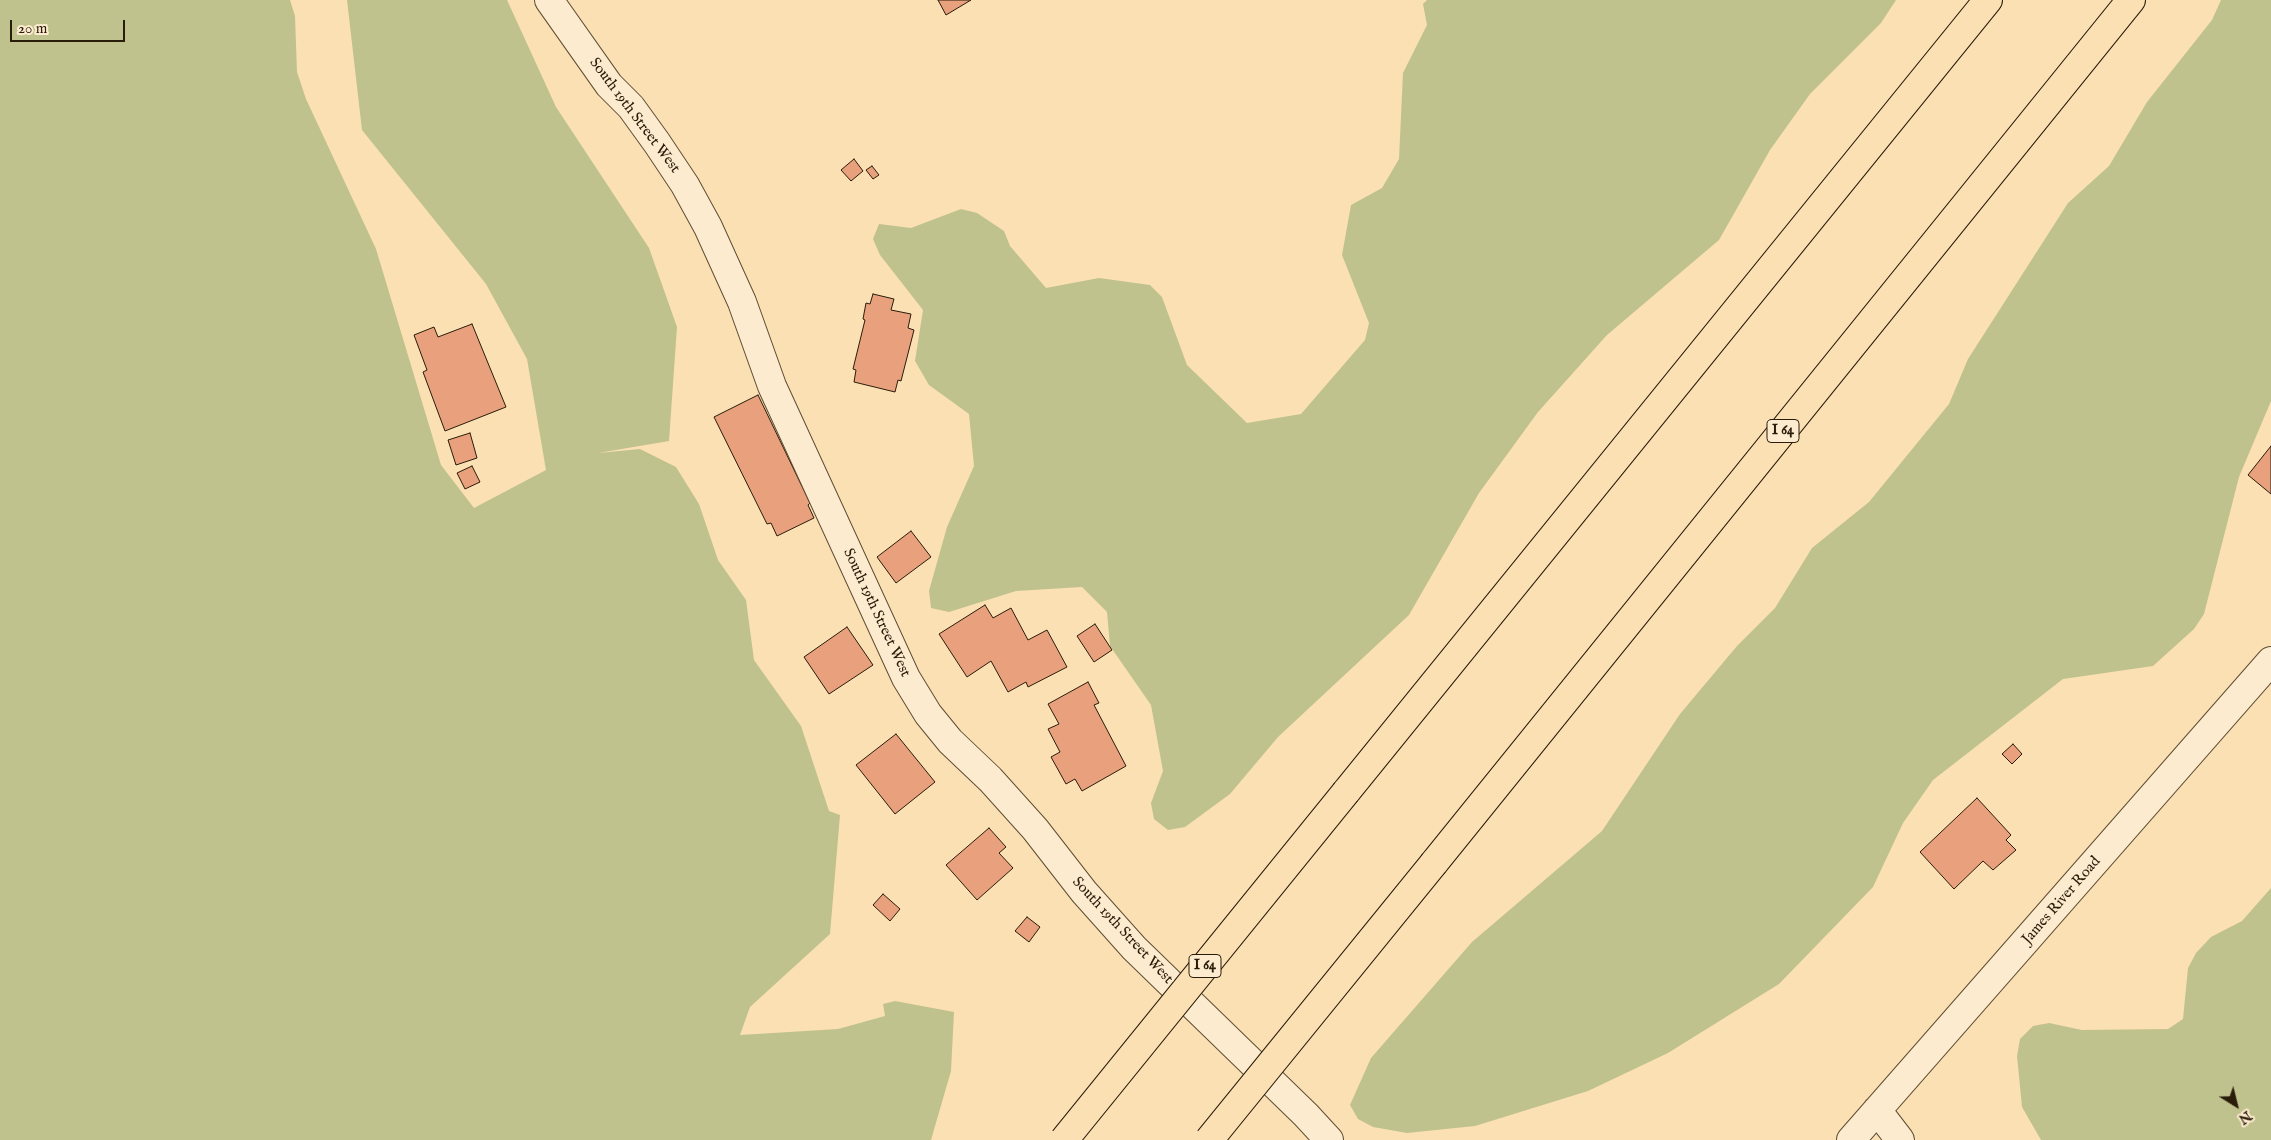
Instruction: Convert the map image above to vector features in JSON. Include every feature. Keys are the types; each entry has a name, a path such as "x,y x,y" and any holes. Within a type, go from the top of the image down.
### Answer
{"highway":[{"name":"I 64","path":"1064,1140 1988,0"},
{"name":"I 64","path":"1208,1140 2131,0"}],"street":[{"name":"South 19th Street West","path":"549,0 609,85 631,107 657,144 684,185 708,228 742,302 772,386 906,678 928,714 950,741 990,779 1035,829 1084,892 1134,948 1306,1115 1329,1140"},
{"name":"James River Road","path":"1851,1140 2271,661"},
{"path":"1877,1110 1900,1140"}],"green space":[{"path":"0,0 290,0 295,16 297,72 306,99 376,249 441,465 474,508 546,470 527,359 486,284 362,130 347,0 507,0 556,107 649,248 677,327 669,441 598,453 640,449 676,467 699,504 718,560 746,600 754,660 801,726 829,811 840,815 830,934 750,1007 740,1035 838,1029 885,1016 883,1004 895,1001 954,1012 951,1071 931,1140 0,1140"},
{"path":"1427,0 1896,0 1881,23 1810,94 1770,150 1719,240 1607,335 1538,412 1479,493 1409,615 1278,737 1230,794 1185,827 1168,830 1154,819 1151,803 1163,771 1151,705 1110,646 1107,612 1082,587 1016,591 949,612 931,608 929,591 947,527 974,466 969,414 929,385 915,361 923,310 880,255 873,239 879,224 911,228 961,209 977,213 1004,231 1010,246 1046,288 1099,278 1150,285 1162,297 1187,365 1247,423 1301,414 1365,340 1369,323 1342,255 1351,205 1382,188 1399,159 1403,73 1427,25 1423,4"},
{"path":"2221,0 2271,0 2271,401 2239,477 2204,614 2194,629 2153,666 2063,679 1933,780 1903,823 1873,887 1779,984 1668,1053 1588,1091 1475,1126 1407,1133 1373,1127 1358,1119 1350,1105 1371,1058 1472,942 1602,831 1680,714 1737,646 1775,608 1812,548 1869,502 1949,404 1968,359 2068,203 2109,166 2147,102 2212,20"},
{"path":"2271,888 2271,1140 2041,1140 2022,1107 2017,1056 2020,1039 2033,1026 2049,1023 2082,1030 2168,1029 2183,1019 2188,968 2196,953 2211,937 2242,921"}],"building":[{"path":"938,0 971,0 946,15"},
{"path":"854,159 863,171 851,181 841,170"},
{"path":"872,166 879,175 873,179 866,170"},
{"path":"873,294 894,299 891,310 911,314 908,328 914,330 901,381 898,380 895,392 854,382 856,370 853,369 865,320 863,319 866,303 870,304"},
{"path":"472,324 506,407 445,431 423,372 427,370 414,335 434,327 438,337"},
{"path":"758,395 810,503 808,505 814,518 777,536 771,523 767,524 714,417"},
{"path":"470,433 477,458 456,465 448,440"},
{"path":"2271,446 2271,494 2248,475"},
{"path":"472,466 480,482 465,489 457,473"},
{"path":"911,531 931,557 896,583 877,557"},
{"path":"985,605 993,618 1011,608 1028,640 1047,630 1067,667 1028,687 1026,682 1008,692 991,661 967,677 939,634"},
{"path":"1095,624 1112,650 1094,662 1077,636"},
{"path":"847,627 873,665 829,694 804,657"},
{"path":"1088,682 1099,703 1094,705 1126,766 1082,791 1075,779 1066,784 1051,757 1060,752 1048,729 1059,724 1048,704"},
{"path":"896,734 935,782 895,814 856,765"},
{"path":"2013,744 2022,754 2012,764 2002,754"},
{"path":"1977,798 2011,835 2006,840 2016,850 1993,870 1983,861 1954,889 1920,852"},
{"path":"989,828 1006,847 999,853 1013,868 977,900 946,865"},
{"path":"883,894 900,909 890,921 873,905"},
{"path":"1027,917 1040,927 1029,942 1015,931"}]}
